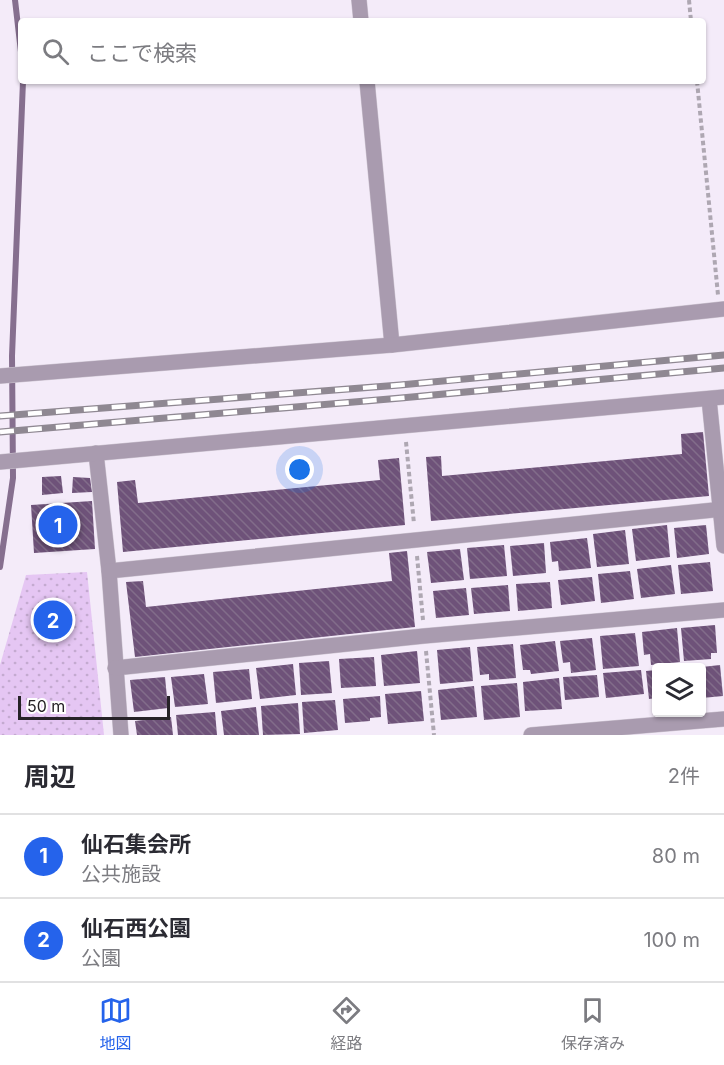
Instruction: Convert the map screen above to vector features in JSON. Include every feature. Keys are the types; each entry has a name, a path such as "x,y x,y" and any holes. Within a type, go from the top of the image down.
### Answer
{"street":[{"path":"359,0 361,18"},
{"path":"367,84 392,345"},
{"path":"0,376 392,345 722,309"},
{"path":"0,462 716,398 724,546"},
{"path":"96,453 109,571 121,735"},
{"path":"109,571 722,509"},
{"path":"115,668 424,636 724,610"},
{"path":"531,735 724,719"}],"path":[{"path":"689,0 691,18"},
{"path":"697,84 722,309"},
{"path":"405,427 434,735"}],"shaded area":[{"path":"87,572 104,735 0,735 0,665 26,575"}],"building":[{"path":"703,432 709,496 431,521 426,457 441,456 442,476 682,454 681,434"},
{"path":"399,458 405,525 123,552 117,482 135,480 138,503 380,480 378,460"},
{"path":"61,476 63,493 42,495 42,477"},
{"path":"73,477 90,478 92,492 72,493"},
{"path":"92,501 95,549 34,553 31,505"},
{"path":"667,525 670,557 636,561 632,529"},
{"path":"706,525 709,554 677,558 674,528"},
{"path":"625,530 629,564 597,567 593,534"},
{"path":"587,538 591,568 559,571 558,561 552,562 550,542"},
{"path":"544,543 546,573 513,576 510,546"},
{"path":"504,545 507,576 470,579 467,548"},
{"path":"460,549 464,580 431,583 427,552"},
{"path":"407,551 415,627 135,657 126,582 143,581 146,607 392,581 389,553"},
{"path":"710,562 713,591 681,594 678,565"},
{"path":"671,565 675,594 641,598 637,569"},
{"path":"630,571 634,599 601,603 598,574"},
{"path":"592,577 595,601 561,605 558,580"},
{"path":"550,582 552,608 518,611 516,584"},
{"path":"508,585 510,611 474,614 471,588"},
{"path":"466,588 469,615 436,618 433,591"},
{"path":"715,625 717,653 711,653 711,659 684,661 681,628"},
{"path":"677,628 680,662 652,663 651,665 650,654 644,655 642,632"},
{"path":"635,633 639,666 603,669 600,636"},
{"path":"592,638 596,670 571,673 570,662 563,663 560,641"},
{"path":"555,641 559,671 531,674 530,670 523,670 520,645"},
{"path":"513,644 516,678 489,680 489,674 480,675 477,647"},
{"path":"470,647 473,681 440,684 437,650"},
{"path":"417,651 420,683 384,686 381,655"},
{"path":"374,657 376,686 341,688 339,659"},
{"path":"329,661 332,693 301,695 299,663"},
{"path":"293,664 296,695 260,699 256,668"},
{"path":"720,665 723,696 706,698 706,667"},
{"path":"249,669 252,699 216,703 213,672"},
{"path":"641,670 644,694 606,698 603,673"},
{"path":"652,670 652,699 649,699 646,671"},
{"path":"204,674 208,704 175,707 171,677"},
{"path":"597,675 599,697 565,700 563,677"},
{"path":"165,677 168,708 134,712 130,680"},
{"path":"559,678 562,709 525,711 523,682"},
{"path":"517,683 520,717 484,720 481,686"},
{"path":"474,686 477,717 441,720 438,690"},
{"path":"421,691 424,721 388,724 385,694"},
{"path":"380,696 381,717 370,718 370,721 345,723 343,699"},
{"path":"335,700 338,730 304,733 302,702"},
{"path":"298,703 300,734 263,735 261,706"},
{"path":"256,707 259,735 224,735 221,711"},
{"path":"215,712 217,735 178,735 176,715"},
{"path":"171,717 173,735 137,735 135,721"}],"waterway":[{"path":"15,0 18,26"},
{"path":"0,567 13,478 12,356 23,84"}],"railway":[{"path":"0,416 400,385 724,355"},
{"path":"0,432 724,368"}],"place":[{"name":"仙石集会所","path":"58,525"},
{"name":"仙石西公園","path":"53,620"}]}
